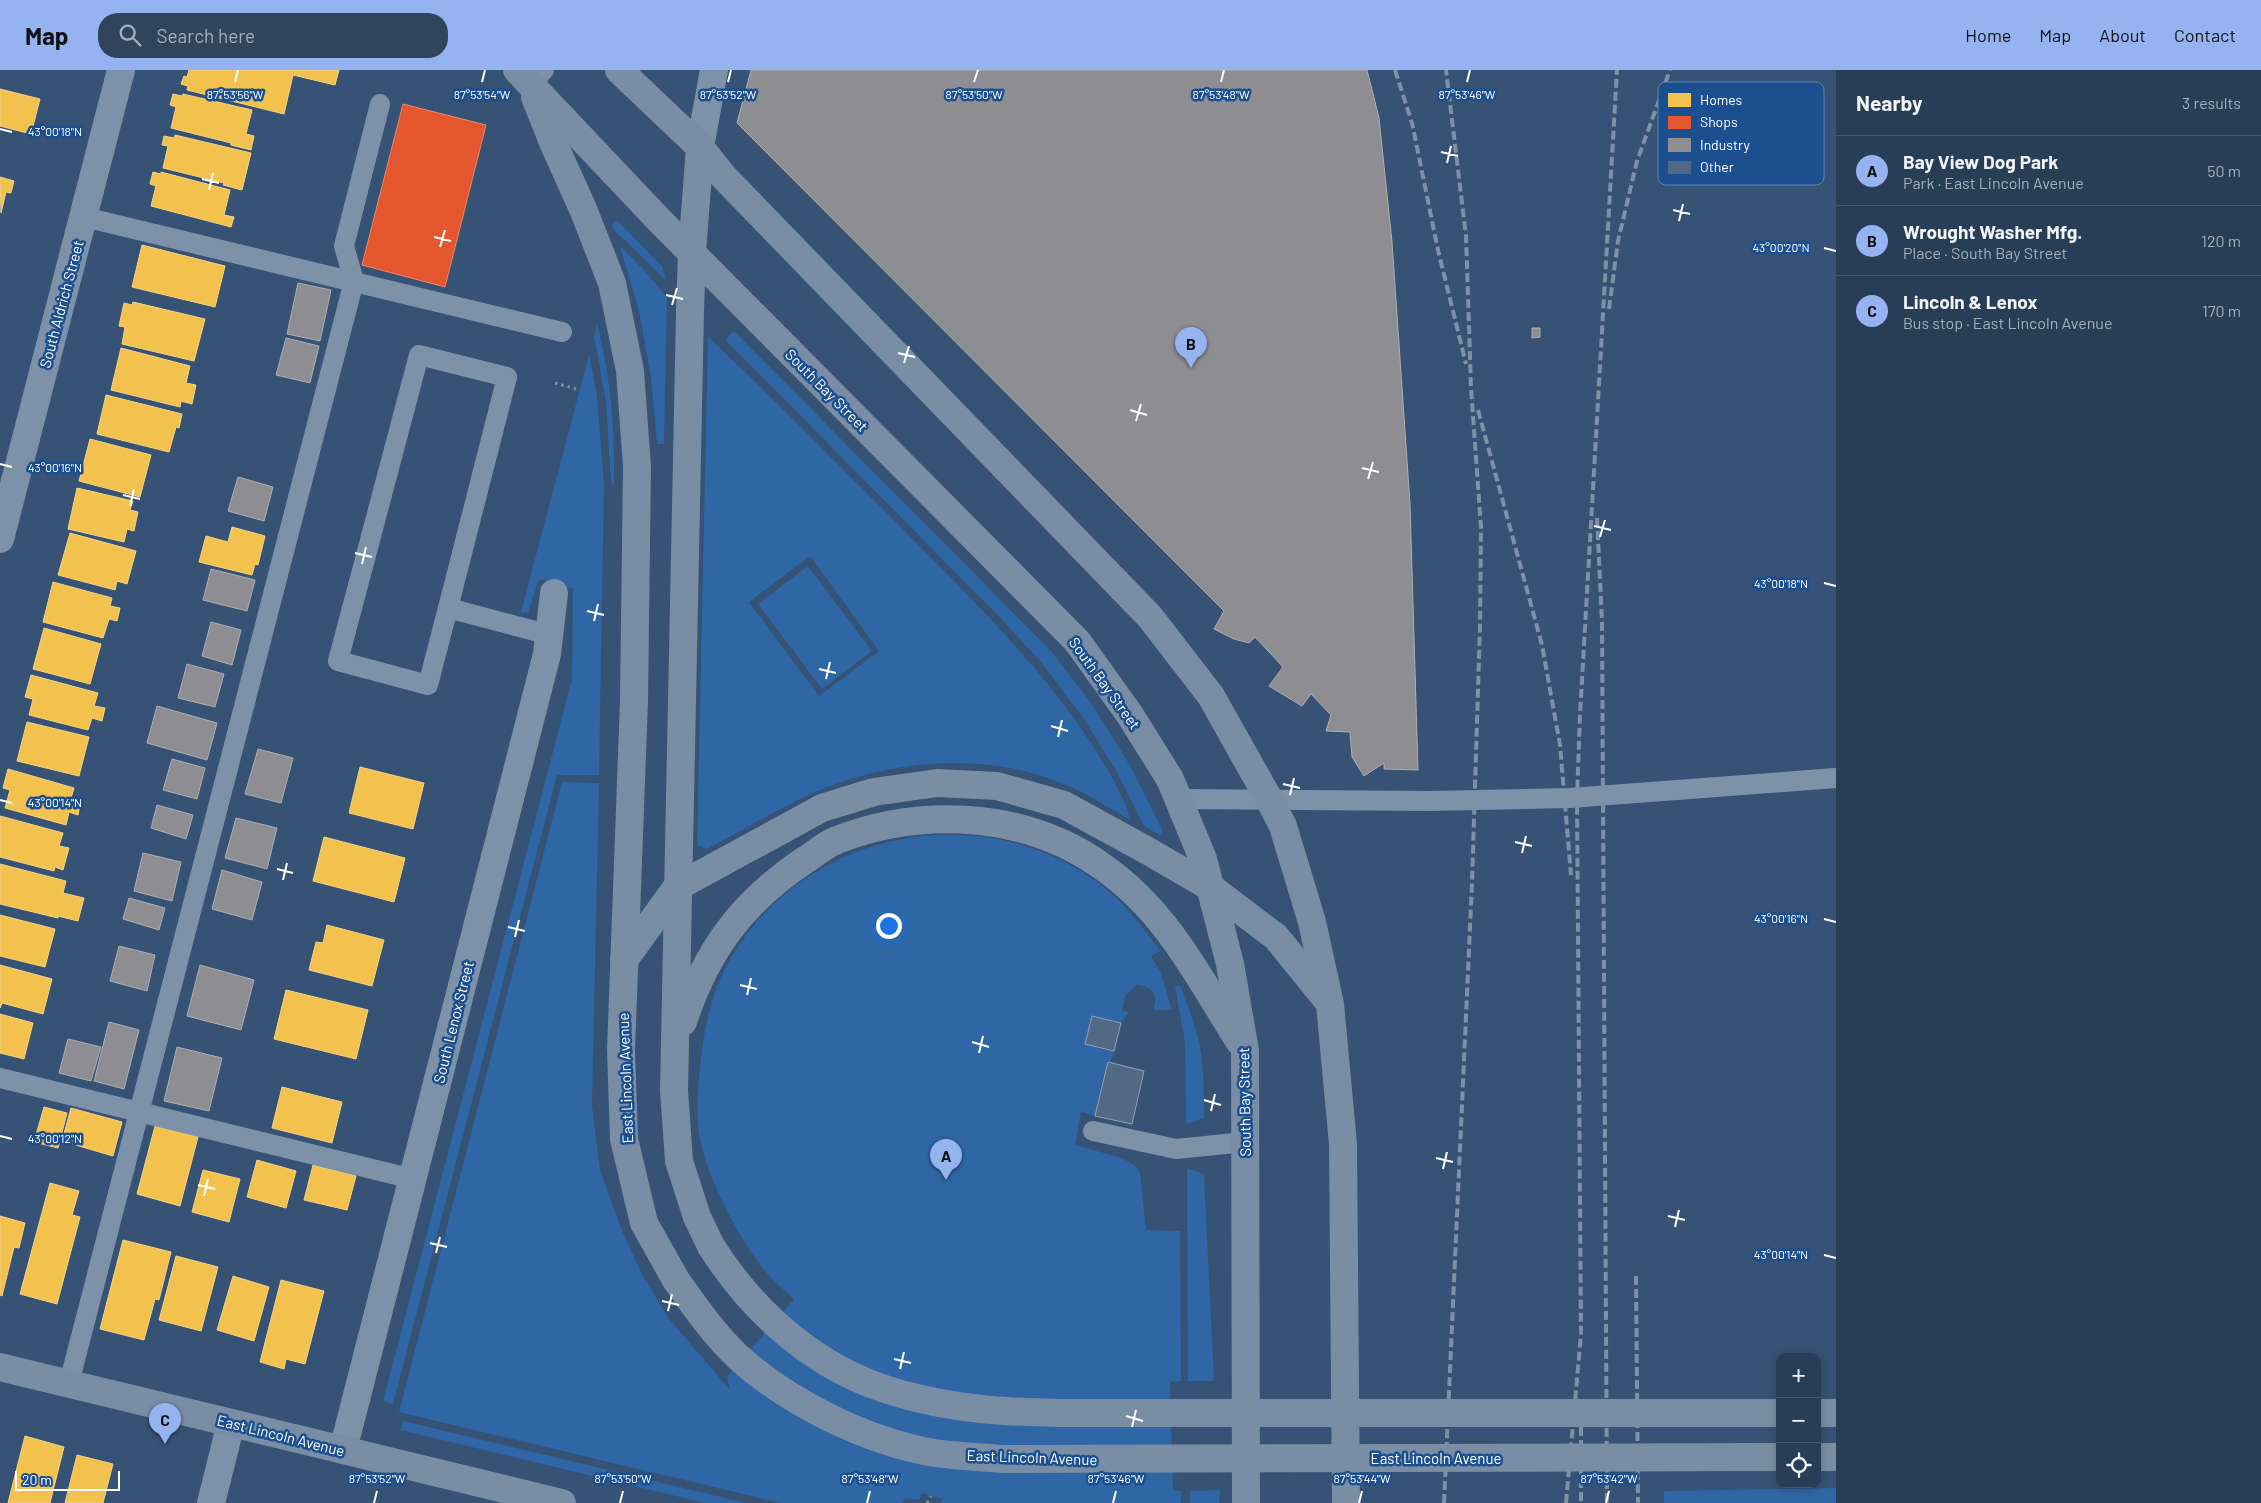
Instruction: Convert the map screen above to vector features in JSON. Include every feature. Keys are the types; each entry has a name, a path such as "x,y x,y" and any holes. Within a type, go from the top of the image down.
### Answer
{"main road":[{"path":"619,70 700,147 723,176 1150,617 1211,696 1283,826 1312,922 1330,1004 1343,1144 1346,1503"},
{"name":"South Bay Street","path":"530,75 692,253 1077,641 1130,715 1170,779 1203,859 1230,964 1245,1051 1246,1503"},
{"name":"East Lincoln Avenue","path":"530,75 555,147 583,209 612,283 630,371 637,467 634,701 621,1050 624,1139 644,1224 676,1280 706,1322 738,1357 803,1405 870,1436 933,1453 1002,1460 1776,1457"},
{"path":"700,147 692,253 674,1091 679,1162 697,1217 710,1246 729,1275 771,1319 817,1357 860,1380 915,1397 981,1409 1058,1413 1776,1413"},
{"path":"624,960 677,887 822,808 874,792 937,784 997,786 1064,805 1210,887 1276,937 1330,1004"},
{"path":"675,1047 691,997 713,952 752,902 787,872 835,841 892,823 952,818 1006,824 1054,838 1102,866 1141,897 1173,936 1245,1051"},
{"name":"East Lincoln Avenue","path":"0,1367 343,1450 521,1498 562,1503"},
{"path":"1821,1413 1836,1413"},
{"path":"1821,1457 1836,1457"}],"street":[{"name":"South Aldrich Street","path":"0,539 121,70"},
{"path":"700,147 714,70"},
{"name":"South Lenox Street","path":"343,1450 547,654 554,593"},
{"path":"211,1503 231,1422"}],"lane":[{"path":"69,1383 354,281 344,246 380,104"},
{"path":"84,217 562,332"},
{"path":"419,355 507,376 448,608 428,685 338,661 419,355"},
{"path":"448,608 550,636"},
{"path":"1178,800 1446,801 1570,798 1836,778"},
{"path":"0,1078 413,1179"},
{"path":"1093,1131 1176,1149 1245,1142"}],"path":[{"path":"555,383 576,389"},
{"path":"927,1503 931,1496"}],"shaded area":[{"path":"617,220 662,266 666,280 614,230 612,224"},
{"path":"620,246 645,271 667,298 664,444 657,444 651,377 639,311"},
{"path":"597,324 609,384 614,444 614,485 611,484 606,402 594,336"},
{"path":"734,331 1051,651 1092,704 1131,767 1160,825 1163,832 1161,836 1144,826 1115,769 1084,719 1040,661 991,608 725,340"},
{"path":"708,337 894,520 1026,658 1073,717 1095,749 1120,793 1130,820 1077,790 1046,777 1014,769 981,764 948,763 915,765 849,780 804,797 707,849 697,845","holes":["810,556 879,651 819,696 749,602"]},
{"path":"589,355 597,395 604,485 599,775 557,775 393,1404 383,1401 572,679 573,589 539,579 528,613 521,612"},
{"path":"808,566 872,651 822,689 758,604"},
{"path":"562,782 599,783 592,1106 600,1170 622,1231 644,1278 670,1320 730,1390 727,1377 794,1299 765,1271 737,1229 713,1180 702,1148 698,1126 697,1104 701,1059 711,1004 718,983 740,943 761,917 785,894 812,874 841,859 872,847 904,839 938,835 960,835 1005,840 1026,846 1068,863 1105,888 1135,918 1161,951 1151,956 1161,973 1172,1010 1153,1010 1155,996 1153,992 1147,987 1137,985 1126,995 1122,1010 1129,1012 1121,1023 1092,1016 1085,1044 1114,1051 1095,1116 1081,1112 1075,1145 1122,1158 1136,1166 1140,1172 1146,1230 1180,1231 1181,1381 1170,1382 1173,1491 1181,1491 1181,1503 940,1503 943,1499 922,1493 919,1500 906,1498 902,1503 781,1503 399,1412"},
{"path":"1180,985 1197,1035 1203,1076 1204,1118 1186,1124 1185,1042 1175,986"},
{"path":"1187,1168 1204,1174 1214,1381 1188,1381"},
{"path":"403,1421 746,1503 705,1503 401,1430"},
{"path":"1836,1488 1836,1503 1664,1503 1664,1491"},
{"path":"1220,1490 1219,1503 1190,1503 1190,1491"}],"building: Homes":[{"path":"189,70 339,70 335,85 293,75 284,114 187,90 188,86 181,84 184,76 187,77"},
{"path":"0,89 40,99 31,134 0,126"},
{"path":"173,94 182,96 183,94 252,110 246,134 254,136 251,150 171,128 176,107 170,105"},
{"path":"175,135 251,153 242,190 223,185 224,183 163,168 168,146 162,145 164,136 174,138"},
{"path":"153,172 161,174 161,172 230,190 224,215 234,217 231,227 151,206 156,186 150,184"},
{"path":"0,177 14,181 11,193 6,192 1,213"},
{"path":"142,245 225,266 215,307 132,287"},
{"path":"133,302 205,319 194,361 122,344 125,327 119,326 124,303 132,305"},
{"path":"121,348 190,366 186,383 196,385 192,404 181,401 180,407 111,390"},
{"path":"106,395 182,414 179,428 176,427 169,452 97,434"},
{"path":"90,439 151,455 140,497 79,481"},
{"path":"77,488 133,501 130,510 138,512 134,531 127,529 124,542 68,529"},
{"path":"232,527 265,536 258,565 255,564 252,575 199,562 206,536 228,542"},
{"path":"70,533 136,551 127,584 117,581 115,590 58,575"},
{"path":"53,582 112,598 110,606 120,608 117,621 109,619 103,638 43,622"},
{"path":"44,628 101,644 90,684 33,669"},
{"path":"31,675 98,693 94,706 105,708 102,721 92,718 88,730 29,715 33,699 25,697"},
{"path":"27,722 89,737 79,776 17,761"},
{"path":"360,767 424,783 413,829 349,813"},
{"path":"8,769 74,788 71,798 81,800 78,815 69,812 66,825 5,808 10,790 3,788"},
{"path":"0,816 63,833 59,846 69,848 63,870 55,867 54,871 0,857"},
{"path":"324,837 405,858 394,902 313,881"},
{"path":"0,864 66,881 63,893 84,898 78,921 0,904"},
{"path":"0,915 55,929 45,967 0,956"},
{"path":"327,925 384,940 372,986 309,970 316,942 323,943"},
{"path":"0,965 52,979 43,1014 2,1003 0,1008"},
{"path":"286,990 368,1010 356,1059 274,1039"},
{"path":"0,1014 33,1023 24,1059 0,1053"},
{"path":"282,1087 342,1102 332,1143 272,1128"},
{"path":"44,1107 67,1113 58,1148 34,1142"},
{"path":"71,1108 122,1122 113,1156 62,1141"},
{"path":"155,1126 198,1137 180,1206 137,1194"},
{"path":"257,1160 296,1171 286,1208 247,1197"},
{"path":"313,1165 356,1176 347,1210 304,1200"},
{"path":"203,1170 240,1179 229,1222 192,1212"},
{"path":"50,1183 79,1191 72,1215 80,1217 57,1304 20,1294"},
{"path":"0,1216 25,1223 19,1248 14,1247 2,1296 0,1295"},
{"path":"123,1240 171,1252 159,1300 155,1299 144,1340 100,1329"},
{"path":"176,1256 218,1267 201,1331 159,1320"},
{"path":"233,1276 269,1287 254,1341 217,1330"},
{"path":"281,1280 324,1291 305,1364 286,1359 284,1369 260,1362"},
{"path":"25,1436 64,1447 50,1503 8,1503"},
{"path":"77,1455 113,1464 103,1503 65,1503"}],"building: Shops":[{"path":"403,104 486,125 445,287 362,265"}],"building: Industry":[{"path":"751,70 1367,70 1379,118 1392,242 1410,504 1418,770 1384,769 1384,763 1364,776 1352,757 1350,732 1326,731 1331,715 1311,694 1302,706 1269,686 1283,667 1255,637 1249,643 1234,639 1214,629 1224,611 737,123"},
{"path":"298,283 331,290 320,341 287,334"},
{"path":"1532,328 1540,328 1540,337 1532,338"},
{"path":"286,338 319,346 310,383 276,375"},
{"path":"238,477 273,487 264,521 228,511"},
{"path":"211,569 255,580 247,611 203,600"},
{"path":"211,622 241,630 232,665 202,656"},
{"path":"187,664 224,674 215,707 178,698"},
{"path":"157,706 217,723 207,760 147,743"},
{"path":"258,749 293,758 281,803 245,794"},
{"path":"172,759 205,768 197,799 163,790"},
{"path":"157,805 193,815 186,839 151,828"},
{"path":"236,818 277,828 267,869 225,858"},
{"path":"143,853 181,862 172,901 134,891"},
{"path":"222,870 262,882 252,920 212,909"},
{"path":"129,898 165,908 159,930 123,919"},
{"path":"119,946 155,955 147,991 110,981"},
{"path":"200,965 254,980 241,1030 187,1016"},
{"path":"109,1022 139,1030 124,1089 94,1081"},
{"path":"68,1039 101,1047 91,1081 59,1073"},
{"path":"177,1047 222,1058 209,1111 164,1101"}],"building: Other":[{"path":"1092,1016 1121,1023 1114,1051 1085,1044"},
{"path":"1108,1062 1144,1071 1132,1124 1095,1116"}],"railway":[{"path":"1395,70 1412,123 1438,250 1466,364"},
{"path":"1444,1503 1472,883 1480,626 1481,527 1471,388 1466,236 1446,70"},
{"path":"1566,1503 1581,1334 1577,797 1580,715 1617,70"},
{"path":"1666,82 1670,70"},
{"path":"1609,309 1618,241 1637,161 1658,103"},
{"path":"1478,410 1542,645 1560,745 1571,875"},
{"path":"1597,518 1602,621 1607,1503"},
{"path":"1636,1276 1638,1503"},
{"path":"1581,1401 1581,1503"}],"place":[{"name":"Wrought Washer Mfg.","path":"1191,368"},
{"name":"Bay View Dog Park","path":"946,1180"},
{"name":"Lincoln & Lenox","path":"165,1444"}]}
